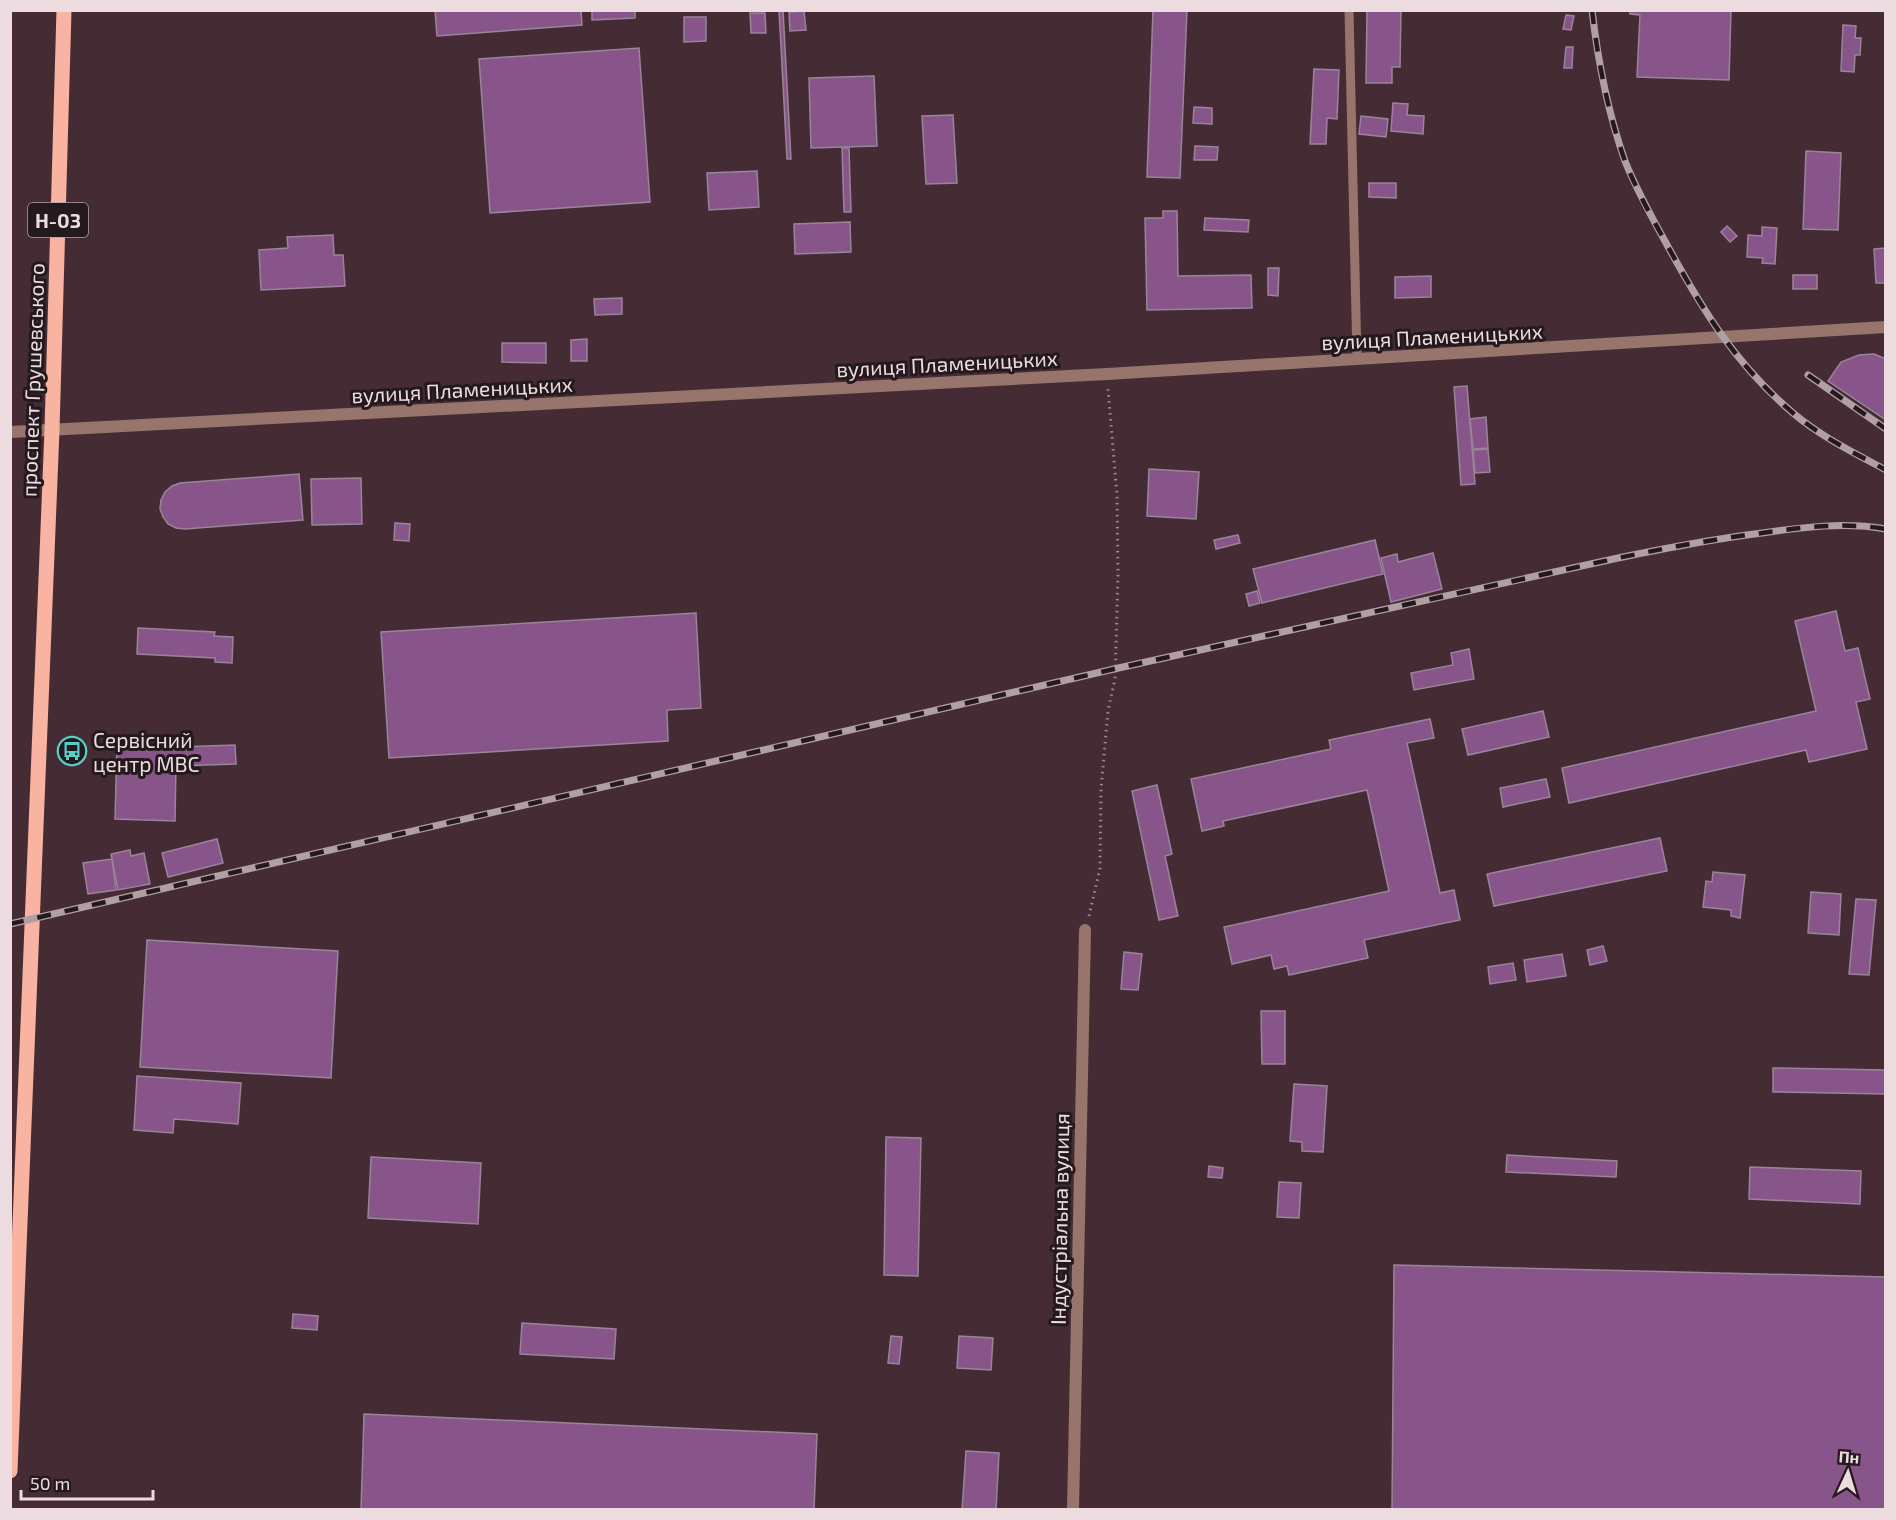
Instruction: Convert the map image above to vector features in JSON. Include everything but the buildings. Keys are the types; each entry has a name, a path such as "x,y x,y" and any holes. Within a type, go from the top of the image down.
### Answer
{"main road":[{"name":"проспект Грушевського","path":"10,1471 13,1319 52,430 64,10"}],"street":[{"name":"вулиця Пламеницьких","path":"10,432 1107,374 1886,327"},
{"name":"Індустріальна вулиця","path":"1073,1509 1085,930"}],"lane":[{"path":"1349,10 1358,359"}],"path":[{"path":"1085,930 1100,868 1101,789 1108,711 1115,679 1118,575 1117,495 1107,374"}],"railway":[{"path":"1592,10 1604,87 1625,161 1649,213 1707,313 1754,375 1793,413 1826,437 1886,470"},
{"path":"1808,375 1886,429"},
{"path":"10,924 1114,669 1618,558 1708,541 1793,529 1824,526 1886,529"}],"place":[{"name":"Сервісний центр МВС","path":"72,751"}]}
